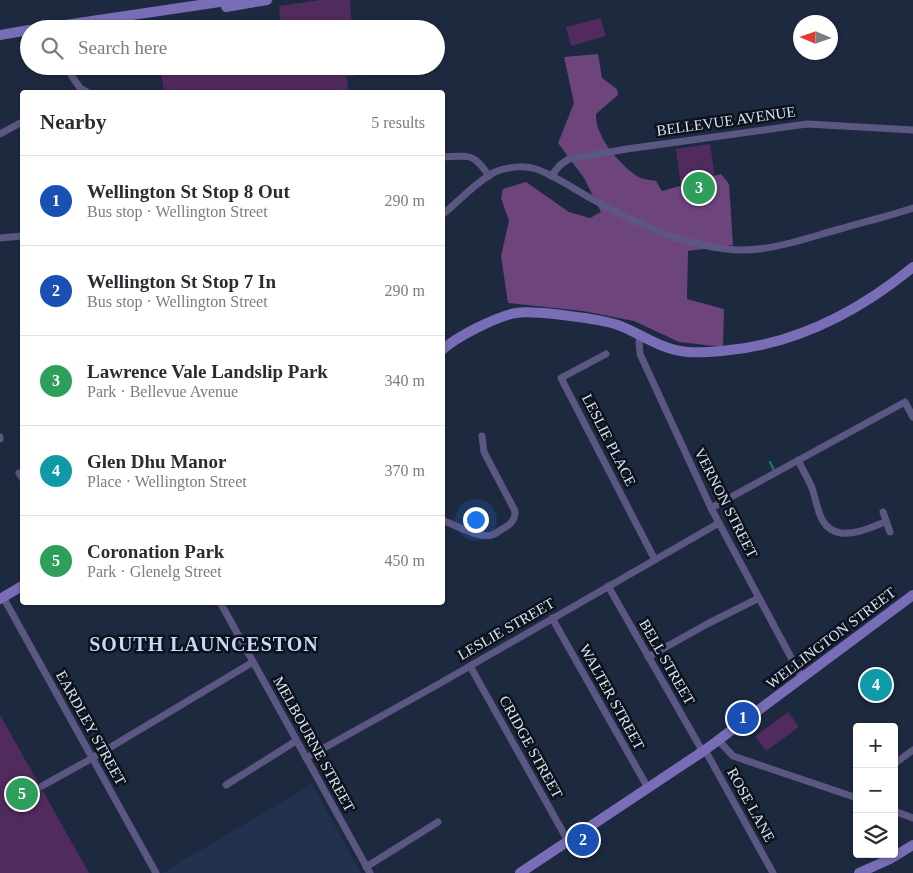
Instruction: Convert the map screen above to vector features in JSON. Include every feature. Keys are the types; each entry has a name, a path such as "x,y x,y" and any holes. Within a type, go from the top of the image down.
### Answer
{"main road":[{"path":"99,20 233,0"},
{"path":"139,20 267,0"},
{"path":"0,35 20,32"},
{"path":"0,41 20,38"},
{"path":"445,348 473,330 510,314 524,312 615,324 667,348 690,353 764,345 825,324 849,312 885,290 913,267"},
{"path":"2,598 20,587"},
{"name":"WELLINGTON STREET","path":"520,873 719,741 913,595"},
{"path":"859,873 890,860 913,844"}],"street":[{"path":"70,75 79,90"},
{"path":"0,134 20,123"},
{"name":"BELLEVUE AVENUE","path":"551,176 560,165 569,160 627,149 807,124 913,130"},
{"path":"445,157 468,156 474,158 479,161 489,176"},
{"path":"445,213 489,176 507,168 520,167 536,169 551,176 609,209 642,225 691,242 725,249 770,248 913,208"},
{"path":"0,238 20,236"},
{"name":"VERNON STREET","path":"640,335 640,354 711,508 802,678"},
{"name":"LESLIE PLACE","path":"606,354 561,378 655,560"},
{"path":"711,508 904,402 913,417"},
{"path":"445,521 486,536 492,535 509,525 515,518 515,510 484,452 482,436"},
{"path":"798,460 812,489 820,517 829,529 845,533 859,531 885,522"},
{"path":"882,512 890,532"},
{"name":"LESLIE STREET","path":"306,758 719,522"},
{"name":"BELL STREET","path":"608,586 704,751"},
{"name":"EARDLEY STREET","path":"2,598 156,873"},
{"path":"648,657 759,598"},
{"name":"MELBOURNE STREET","path":"222,605 368,870"},
{"name":"WALTER STREET","path":"552,618 648,788"},
{"path":"42,786 253,662"},
{"name":"CRIDGE STREET","path":"470,666 568,841"},
{"path":"226,785 296,741"},
{"path":"719,741 733,756 853,797"},
{"path":"898,761 913,750"},
{"name":"ROSE LANE","path":"704,751 773,873"},
{"path":"898,812 913,818"},
{"path":"368,870 438,822"}],"shaded area":[{"path":"320,0 350,0 351,20 280,20 279,6"},
{"path":"600,18 606,36 571,46 566,27"},
{"path":"598,54 602,78 617,89 618,95 596,114 597,122 604,140 622,164 639,177 656,181 662,191 721,174 729,184 733,245 688,251 687,299 724,309 723,347 679,342 634,321 583,311 508,303 501,256 509,221 501,198 503,189 526,182 569,212 590,218 601,212 584,178 558,143 574,103 564,57"},
{"path":"161,75 354,76 347,77 348,90 164,90"},
{"path":"710,144 724,237 686,226 676,149"},
{"path":"788,712 799,727 766,751 755,736"},
{"path":"0,715 89,873 0,873"},
{"path":"312,784 361,873 162,873"}],"waterway":[{"path":"770,462 775,472"}],"place":[{"name":"Lawrence Vale Landslip Park","path":"699,188"},
{"name":"Glen Dhu Manor","path":"876,685"},
{"name":"Wellington St Stop 8 Out","path":"743,718"},
{"name":"Coronation Park","path":"22,794"},
{"name":"Wellington St Stop 7 In","path":"583,840"}],"district":[{"name":"SOUTH LAUNCESTON","path":"204,644"}]}
